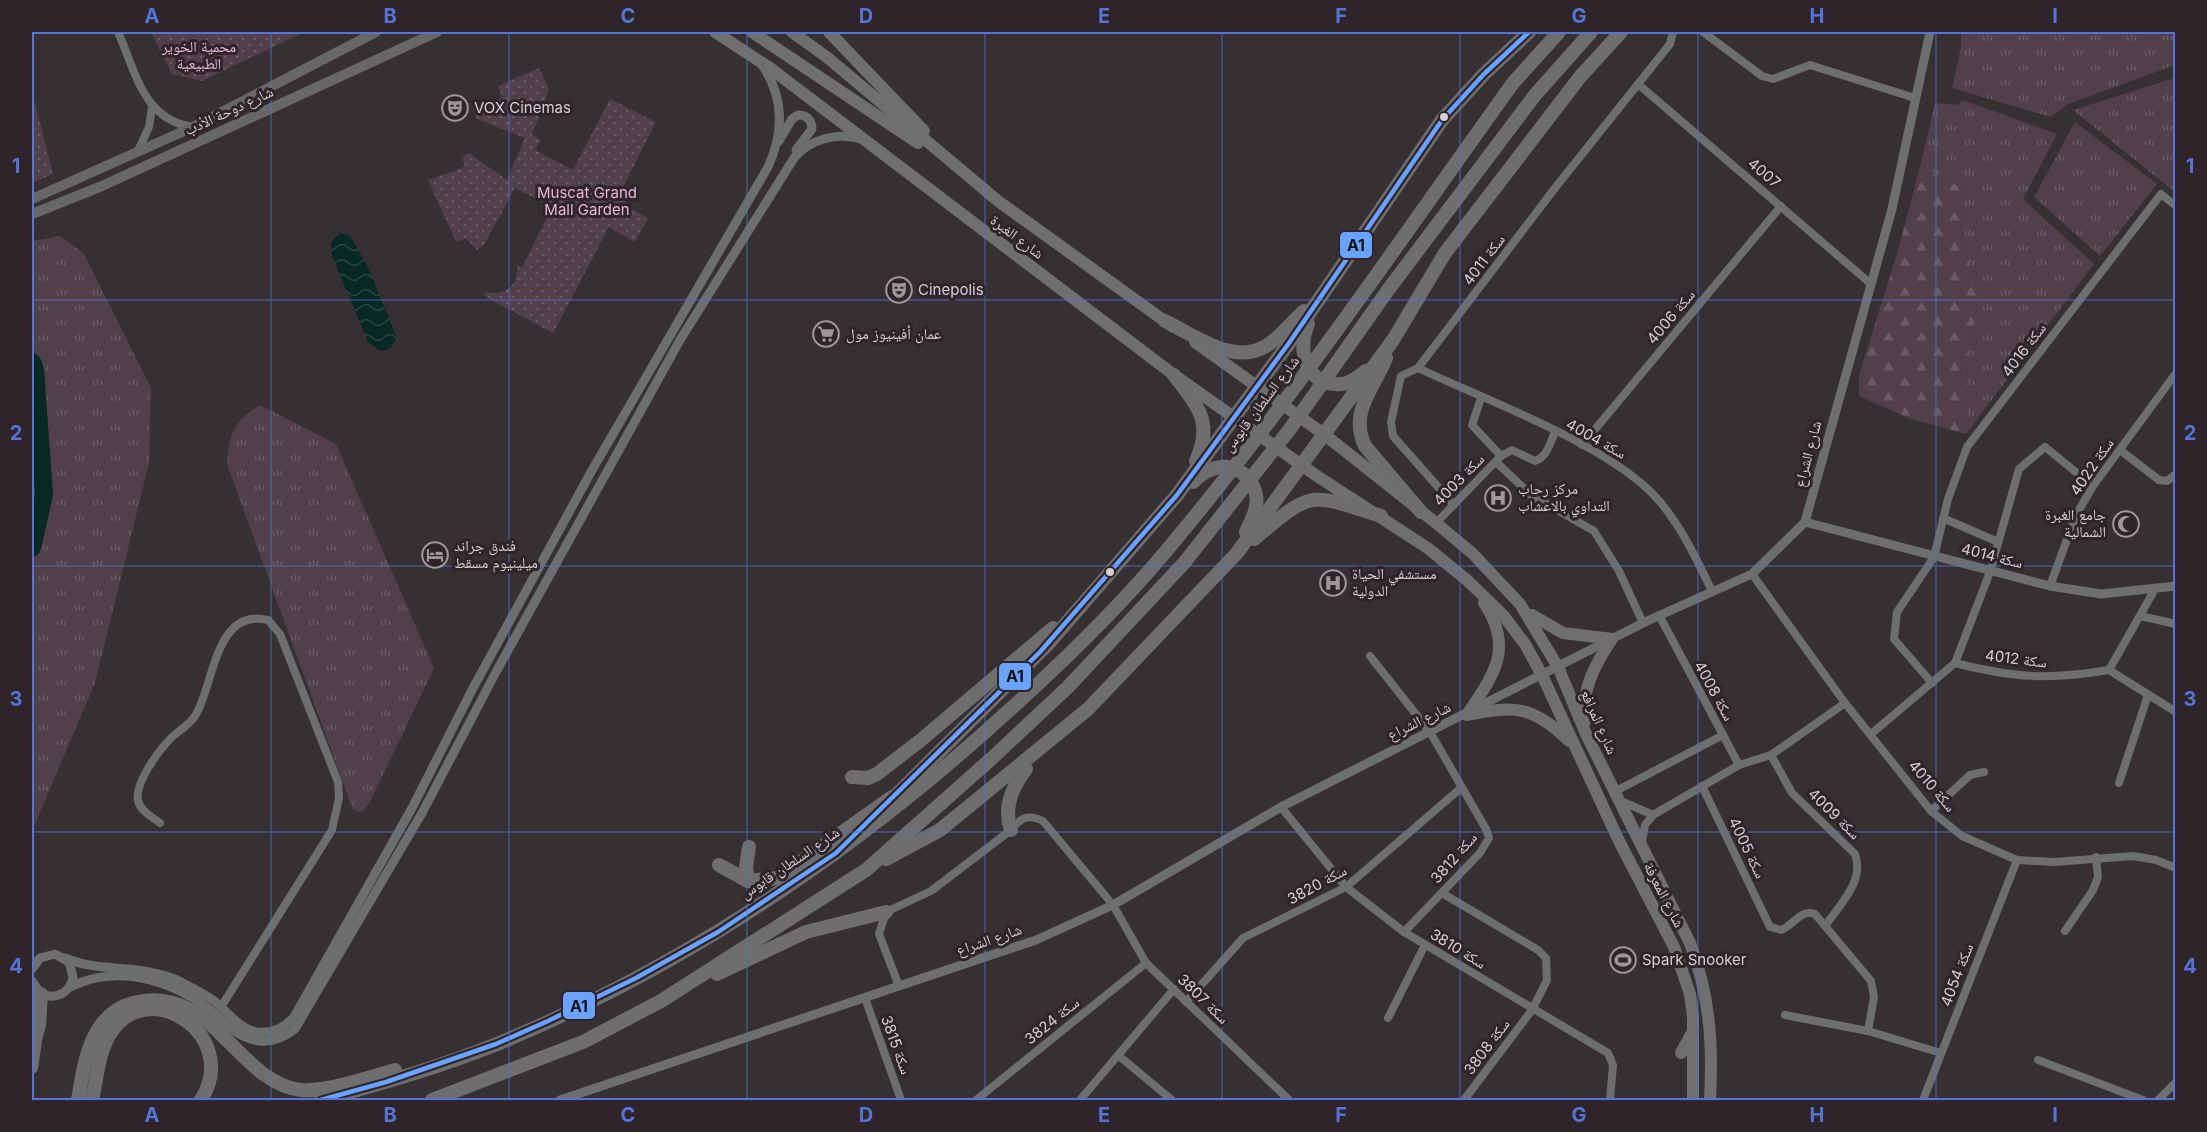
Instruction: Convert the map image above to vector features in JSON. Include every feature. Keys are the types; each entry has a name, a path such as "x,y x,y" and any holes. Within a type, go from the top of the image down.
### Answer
{"highway":[{"path":"836,853 1040,652 1174,498 1320,298 1442,120 1484,74 1529,32"},
{"name":"شارع السلطان قابوس","path":"321,1101 386,1082 496,1044 636,978 708,938 836,853 884,818 993,726 1053,670 1166,552 1273,419 1513,83 1559,32"},
{"path":"866,870 1068,687 1184,563 1290,429 1388,290 1535,95 1591,32"},
{"path":"1421,512 1365,446 1359,435 1358,420 1361,408 1393,339 1445,253 1523,149 1617,36"},
{"path":"1165,321 1216,347 1233,353 1251,352 1265,347 1276,339 1320,298"},
{"path":"1320,298 1301,345 1302,354 1311,372 1330,383 1340,385 1357,378 1372,366"},
{"path":"1237,554 1393,339"},
{"path":"1174,375 1200,412 1205,428 1200,451 1174,498"},
{"path":"1174,498 1210,469 1228,467 1245,475 1256,489 1257,507 1237,554"},
{"path":"661,1001 866,870 940,830 1088,709 1237,554 1289,510 1309,499 1324,498 1381,516"},
{"path":"852,777 868,778 878,774 1074,612"},
{"path":"1011,830 1006,817 1012,790 1043,747"},
{"path":"719,866 748,881 771,880 784,874 903,789"},
{"path":"748,881 746,867 749,847"},
{"path":"432,1101 583,1042 661,1001 806,932 886,912"},
{"path":"34,1043 37,991"},
{"path":"78,1101 85,1061 98,1029 126,1005 143,1000 167,1002 188,1009 210,1022 263,1072 300,1090 329,1086 496,1044"},
{"path":"92,1101 104,1044 110,1032 122,1019 133,1012 149,1010 166,1010 180,1017 193,1026 209,1047 212,1074 208,1089 201,1101"}],"main road":[{"name":"شارع دوحة الأدب","path":"32,199 193,127 376,32"},
{"name":"شارع دوحة الأدب","path":"32,214 102,186 437,32"},
{"name":"شارع الغبرة","path":"715,32 865,140 1174,375 1302,465"},
{"path":"752,32 964,174"},
{"name":"شارع الغبرة","path":"792,32 828,58 964,174 1325,435"},
{"path":"829,32 964,174"},
{"name":"شارع المرافع","path":"1325,435 1472,553 1520,604 1558,667 1586,734 1690,943 1700,969 1711,1029 1711,1094"},
{"path":"1302,465 1429,549 1468,581 1503,615 1525,644 1542,675 1576,749"},
{"path":"1467,715 1495,671 1500,651 1498,628 1468,581"},
{"path":"1520,604 1545,625 1563,633 1612,639 1598,659 1588,685 1583,704 1586,734"},
{"path":"1467,715 1509,708 1525,710 1547,721 1576,749"},
{"name":"شارع المعرفة","path":"1576,749 1674,946 1690,994 1693,1032 1693,1101"},
{"path":"1681,1053 1693,1032"},
{"path":"32,1068 34,1043"},
{"path":"1711,1094 1716,1101"}],"street":[{"path":"118,32 152,107 175,123 193,127"},
{"path":"1617,36 1630,32"},
{"name":"سكة 4011","path":"1454,505 1393,436 1391,422 1401,376 1418,368 1670,44 1673,32"},
{"path":"1703,32 1762,76 1773,79 1800,67 1821,66 1916,98"},
{"name":"شارع الشراع","path":"560,1101 1036,940 1113,905 1281,807 1467,715 1659,615 1752,574 1805,522 1892,209 1930,32"},
{"path":"761,63 774,88 779,106 777,144"},
{"name":"4007","path":"1638,84 1871,284"},
{"path":"136,153 146,136 152,107"},
{"path":"32,967 45,955 55,954 85,965 135,968 161,974 193,988 221,1007 241,1025 259,1032 278,1030 294,1017 412,808 472,690 596,462 768,167 777,144 795,117 802,115 809,118 812,125 810,132 799,146 794,158 674,350 496,672 422,813 301,1022 281,1038 258,1041 236,1032 194,999 152,981 124,975 105,975 70,987 57,996 37,991 32,981"},
{"path":"794,158 806,147 825,139 845,136 865,140"},
{"name":"سكة 4016","path":"1934,557 1943,518 1967,447 2161,194 2175,206"},
{"name":"سكة 4006","path":"1582,445 1781,206"},
{"name":"سكة 4004","path":"1418,368 1582,445 1624,471 1660,502 1686,538 1712,591"},
{"name":"سكة 4022","path":"2050,586 2076,515 2093,486 2175,373"},
{"name":"سكة 4003","path":"1481,398 1472,425 1499,459"},
{"name":"سكة 4003","path":"1436,523 1499,459 1512,450 1535,461 1540,460 1554,432"},
{"path":"1871,734 1955,663 1990,572 2019,469 2043,447 2093,486"},
{"path":"2120,450 2158,480 2167,481 2175,474"},
{"path":"1499,459 1530,495 1594,531 1645,622 1667,630"},
{"path":"1943,518 1998,542"},
{"name":"سكة 4014","path":"1805,522 2050,586 2101,594 2155,590 2175,586"},
{"path":"1932,682 1894,639 1897,612 1934,557"},
{"name":"سكة 4010","path":"1752,574 1845,703 1931,811 1962,836 1991,851 2017,860 2054,862 2096,857 2133,856 2156,860 2175,868"},
{"path":"2155,590 2109,670 2175,712"},
{"name":"سكة 4008","path":"1659,615 1739,765"},
{"path":"2140,616 2175,624"},
{"path":"160,823 142,809 138,801 138,792 149,767 171,738 195,717 215,659 230,632 245,622 255,619 268,620 278,628 309,705 333,766 339,798 332,830 221,1007"},
{"name":"سكة 3812","path":"1370,656 1430,732 1489,838 1480,854 1404,932"},
{"name":"سكة 4012","path":"1955,663 1994,673 2036,678 2109,670"},
{"path":"2119,783 2148,695"},
{"path":"1642,847 1645,825 1653,815 1739,765 1771,754 1845,703"},
{"path":"1653,815 1639,811 1616,796 1723,735"},
{"name":"سكة 4009","path":"1771,754 1792,793 1855,854 1858,861 1855,882 1826,925"},
{"path":"1931,811 1970,775 1984,772"},
{"name":"سكة 4005","path":"1702,786 1770,927 1781,930 1807,912 1815,914 1826,925"},
{"name":"سكة 3820","path":"1186,1002 1243,938 1346,887 1461,788"},
{"name":"سكة 3810","path":"1281,807 1346,887 1404,932 1608,1053 1613,1065 1610,1101"},
{"name":"سكة 3807","path":"1011,830 1026,816 1043,821 1113,905 1146,963 1289,1101"},
{"path":"899,986 879,934 886,912 931,891 1011,830"},
{"path":"2065,930 2093,890 2098,877 2096,857"},
{"name":"سكة 4054","path":"1923,1101 2017,860"},
{"name":"سكة 3808","path":"1442,893 1538,950 1546,958 1547,980 1532,1010 1464,1101"},
{"path":"1826,925 1871,981 1874,997 1868,1031"},
{"path":"1388,1018 1425,945"},
{"path":"65,958 73,972 70,987"},
{"name":"سكة 3824","path":"976,1101 1146,963"},
{"path":"1080,1101 1174,989"},
{"name":"سكة 3815","path":"865,998 901,1101"},
{"path":"1785,1015 1868,1031 1941,1053"},
{"path":"1119,1056 1172,1101"},
{"path":"2038,1060 2143,1101"},
{"path":"2158,1101 2175,1082"}],"green space":[{"name":"محمية الخوير الطبيعية","path":"151,32 304,32 202,81 172,74"},
{"path":"1961,32 2175,32 2175,65 2068,104 2051,117 1952,88 1961,47"},
{"name":"Muscat Grand Mall Garden","path":"539,68 549,89 532,135 541,140 535,150 573,170 610,99 656,122 620,193 630,208 648,218 635,242 609,227 553,333 484,296 486,292 505,291 513,284 517,266 522,268 552,207 515,188 484,245 477,250 466,238 456,242 428,180 465,167 462,157 469,153 507,180 525,138 477,119 473,109 502,97 498,86"},
{"path":"2176,78 2175,192 2073,110"},
{"path":"32,91 53,174 32,183"},
{"path":"1963,100 2057,134 2023,199 2094,264 1966,434 1968,356 1979,300 1961,230 1965,189 1920,167 1935,103 1957,105"},
{"path":"2075,122 2157,184 2100,256 2034,197"},
{"path":"1920,167 1965,189 1961,230 1979,300 1968,356 1966,434 1911,419 1859,396 1859,375 1897,254"},
{"path":"60,236 84,254 151,388 149,463 95,683 32,831 32,241"},
{"path":"260,405 336,444 434,668 370,802 362,812 353,810 227,464 229,444 234,429 244,417"}],"water":[{"path":"340,233 350,236 368,267 397,338 389,350 380,351 368,342 332,256 331,242"}],"waterway":[{"path":"32,362 35,369 44,495 32,548"}],"transit line":[{"name":"A1","path":"321,1100 386,1082 496,1044 548,1021 636,978 718,932 836,853 1040,652 1177,495 1289,343 1442,120 1484,74 1529,32"}],"place":[{"name":"VOX Cinemas","path":"455,108"},
{"name":"Cinepolis","path":"899,290"},
{"name":"عمان أفينيوز مول","path":"826,334"},
{"name":"مركز رحاب التداوي بالاعشاب","path":"1498,498"},
{"name":"جامع الغبرة الشمالية","path":"2126,524"},
{"name":"فندق جراند ميلينيوم مسقط","path":"435,555"},
{"name":"مستشفي الحياة الدولية","path":"1333,583"},
{"name":"Spark Snooker","path":"1623,960"}]}
